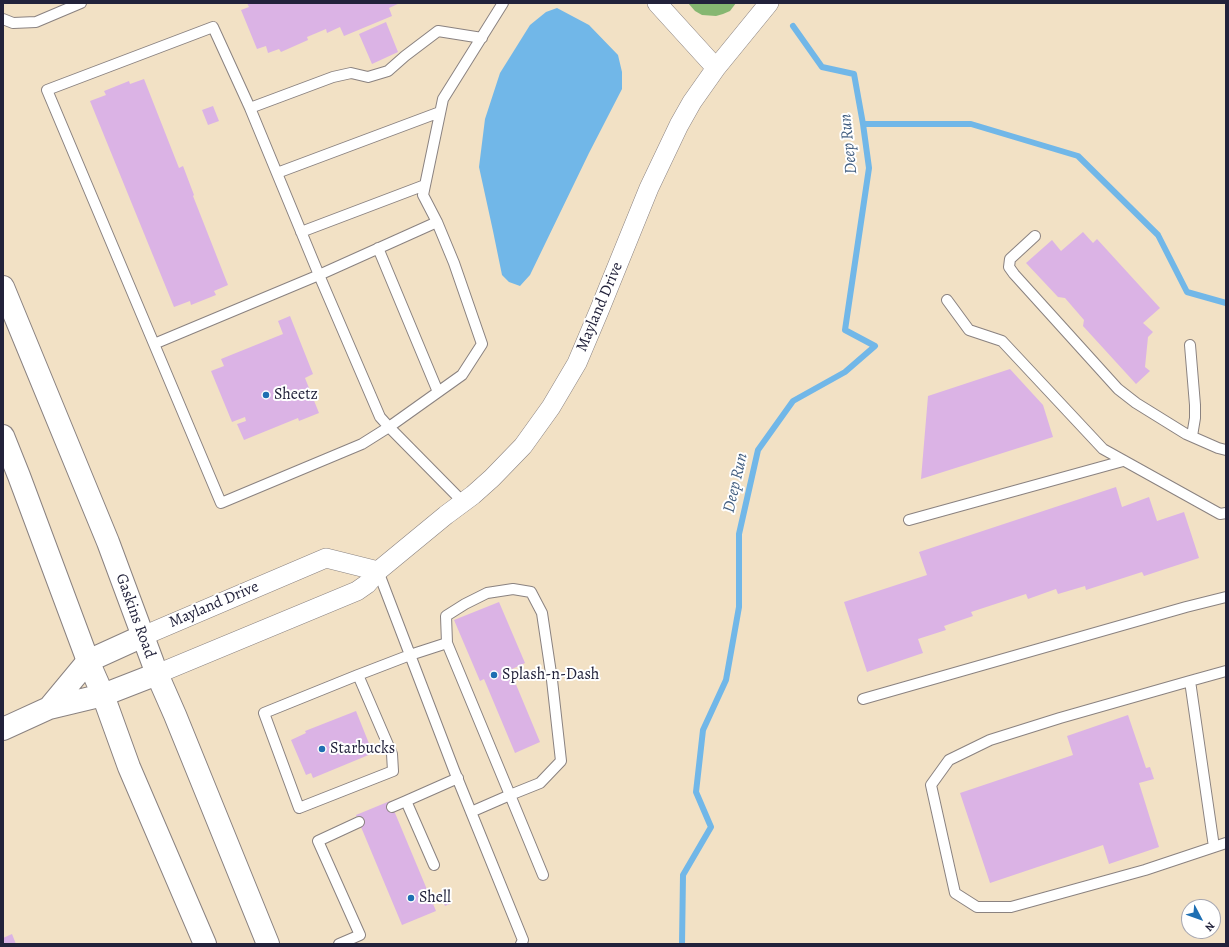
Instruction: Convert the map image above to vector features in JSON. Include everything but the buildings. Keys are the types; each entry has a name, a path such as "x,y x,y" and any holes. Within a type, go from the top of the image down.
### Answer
{"main road":[{"name":"Gaskins Road","path":"3,287 108,542 157,674 268,944"},
{"path":"3,436 88,661 103,695 129,767 205,944"},
{"name":"Mayland Drive","path":"49,708 88,661 143,636"},
{"name":"Mayland Drive","path":"3,729 49,708 103,695 157,674"}],"street":[{"path":"656,3 716,68"},
{"name":"Mayland Drive","path":"157,674 357,591 367,584 378,570 492,478 523,446 551,407 577,363 649,188 692,102 716,68 769,3"},
{"name":"Mayland Drive","path":"143,636 326,558 378,570"}],"lane":[{"path":"3,19 13,23 36,22 81,3"},
{"path":"463,502 389,427 380,417 250,108 214,27 47,90 221,503 362,444 389,427 462,375 482,344 454,263 437,222 423,195 443,99 503,3"},
{"path":"250,108 334,76 351,73 368,77 388,71 438,31 482,38"},
{"path":"277,173 440,112"},
{"path":"301,232 425,185"},
{"path":"154,344 319,275 437,222"},
{"path":"1035,236 1010,259 1009,267 1014,274 1118,389 1136,403 1192,436 1226,450"},
{"path":"378,248 438,392"},
{"path":"947,300 969,330 1002,341 1103,449 1220,514 1226,513"},
{"path":"1190,345 1195,405 1195,418 1192,436"},
{"path":"909,520 1124,460"},
{"path":"378,570 471,812 523,940 521,944"},
{"path":"471,812 510,795 540,783 561,761 552,680 542,613 531,592 513,589 487,593 465,604 446,616 447,643 510,795 543,874"},
{"path":"864,699 1186,607 1226,597"},
{"path":"358,675 392,754 393,771 299,808 264,713 358,675 410,655 447,643"},
{"path":"1226,671 1060,718 990,740 949,760 931,785 955,894 977,907 1011,907 1145,870 1226,842"},
{"path":"1190,681 1214,847"},
{"path":"392,807 458,778"},
{"path":"406,801 434,865"},
{"path":"340,944 360,935 318,841 359,822"}],"green space":[{"path":"688,3 736,3 730,11 716,16 702,15 695,11"}],"water":[{"path":"557,8 589,25 618,55 622,72 622,89 589,153 530,275 520,286 509,282 502,275 479,167 485,119 500,73 530,25 546,12"}],"waterway":[{"name":"Deep Run","path":"682,944 683,875 711,827 696,792 703,730 726,680 739,607 739,534 758,450 793,401 845,372 875,346 845,330 869,168 854,74 822,67 793,26"},
{"path":"863,124 971,124 1078,156 1158,235 1187,292 1226,303"}],"place":[{"name":"Sheetz","path":"266,395"},
{"name":"Splash-n-Dash","path":"494,675"},
{"name":"Starbucks","path":"322,749"},
{"name":"Shell","path":"411,898"}]}
